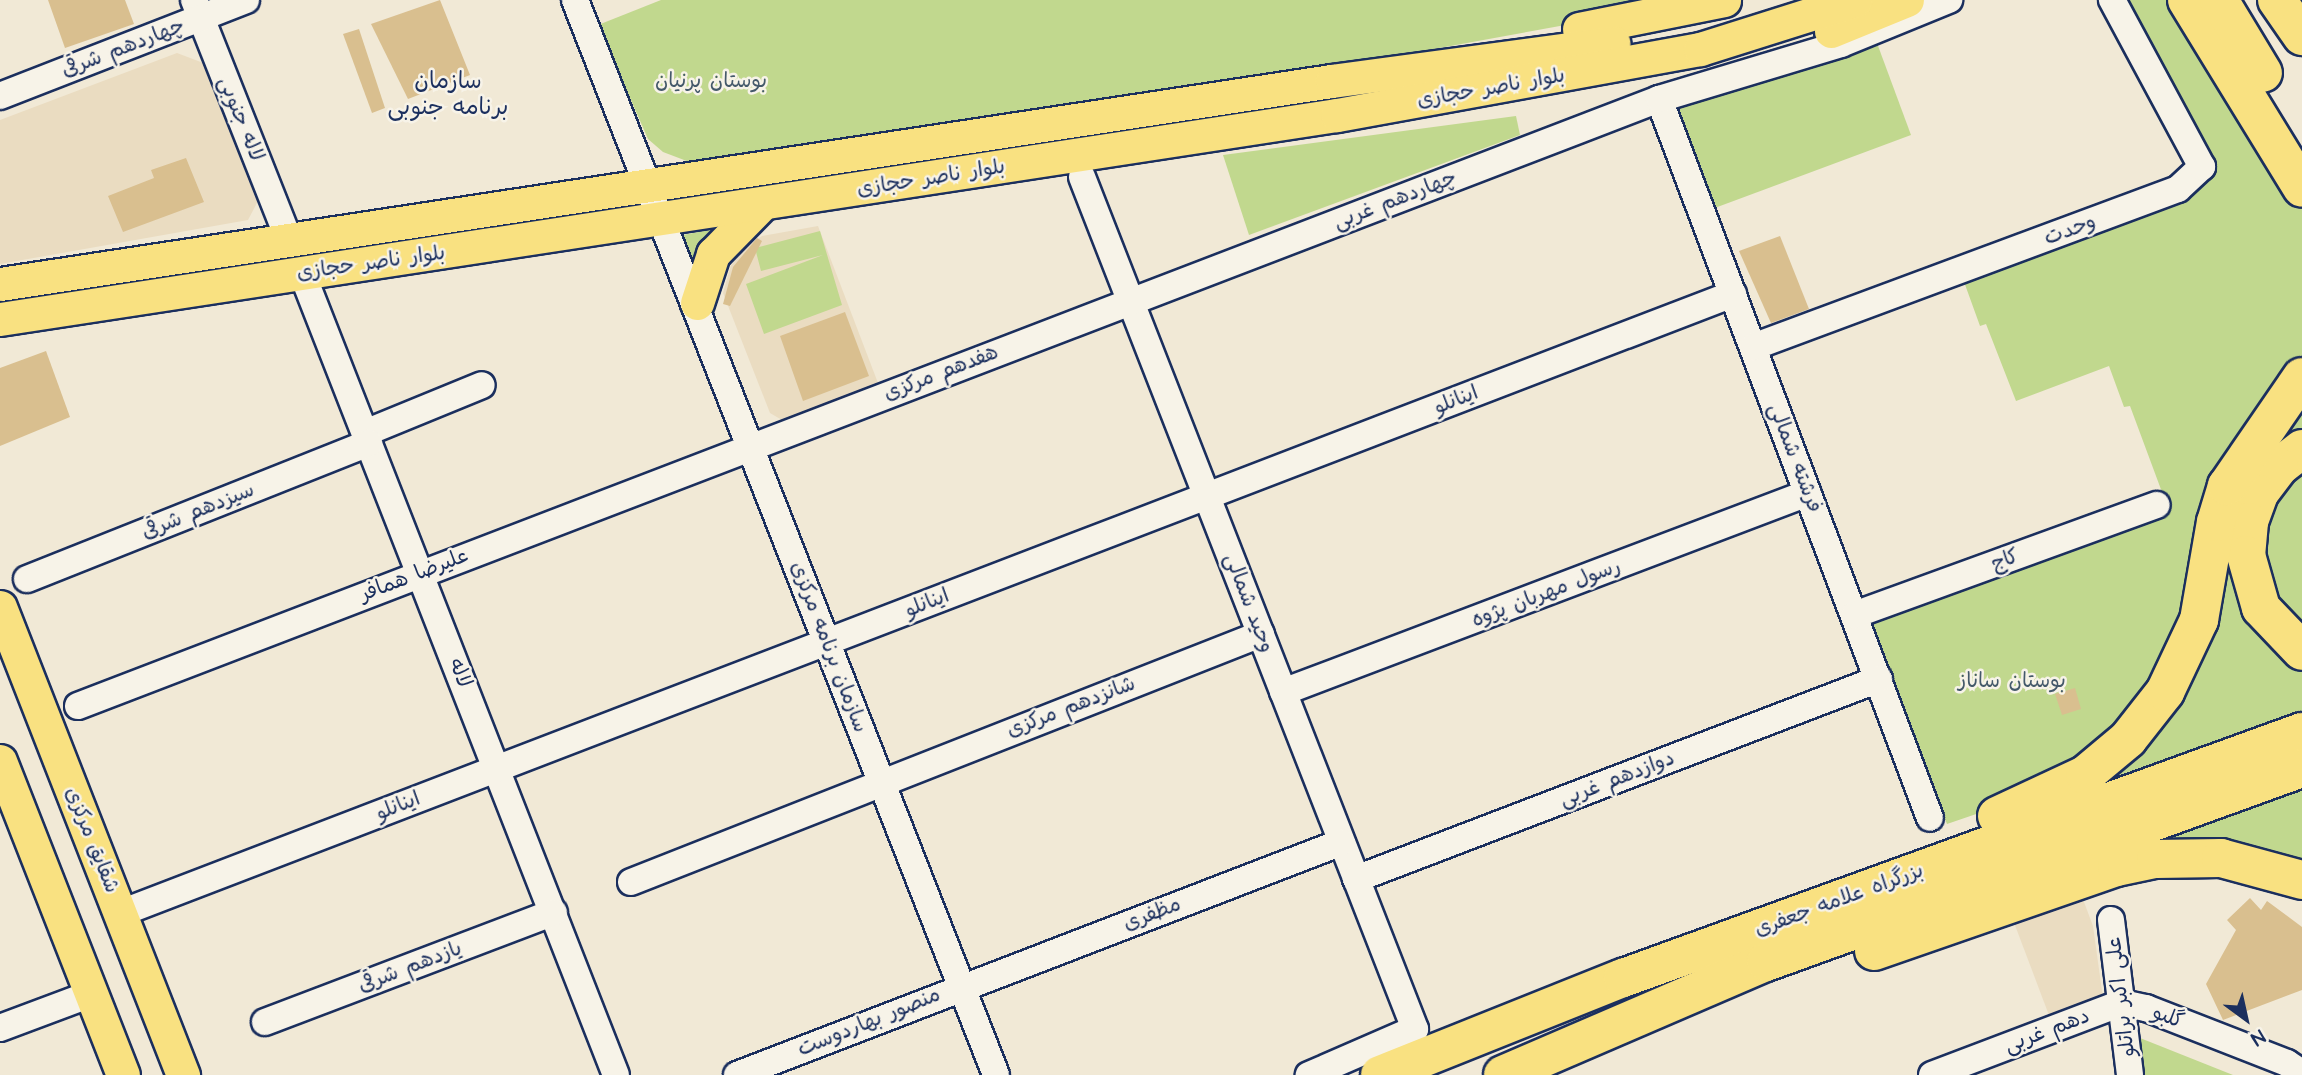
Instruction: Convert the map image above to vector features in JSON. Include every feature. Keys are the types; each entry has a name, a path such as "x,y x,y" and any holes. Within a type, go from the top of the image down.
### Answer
{"highway":[{"path":"2187,0 2302,188"},
{"path":"2219,0 2302,139"},
{"path":"2277,0 2302,34"},
{"path":"2288,0 2302,34"},
{"path":"1623,978 1807,889 2047,797 2108,757 2147,717 2178,670 2199,620 2216,522 2227,486 2302,377"},
{"path":"2302,449 2279,467 2259,494 2249,522 2246,555 2261,608 2302,651"},
{"name":"بزرگراه علامه جعفری","path":"1380,1075 1623,978 2302,732"},
{"name":"بزرگراه علامه جعفری","path":"1503,1075 1766,962 2302,768"},
{"path":"1503,1075 2117,867 2156,859 2221,858 2302,880"}],"main road":[{"path":"1332,81 1451,52 1621,24 1724,0"},
{"name":"بلوار ناصر حجازی","path":"0,284 1332,81 1698,29 1795,0"},
{"name":"بلوار ناصر حجازی","path":"1,320 760,206 1337,115 1700,49 1855,0"},
{"path":"1337,115 1480,107 1662,78 1797,43 1907,0"},
{"path":"697,303 713,254 760,206"},
{"name":"شقایق مرکزی","path":"0,607 183,1075"},
{"path":"0,761 123,1075"}],"street":[{"name":"چهاردهم شرقی","path":"0,96 197,9 246,0"},
{"path":"575,0 648,185"},
{"path":"1659,99 1841,44 1949,0"},
{"name":"وحدت","path":"1753,347 2178,189 2202,167 2112,0"},
{"name":"لاله جنوبی","path":"197,9 288,238"},
{"name":"فرشته شمالی","path":"1659,99 1930,818"},
{"name":"چهاردهم غربی","path":"1131,301 1659,99"},
{"name":"وحید شمالی","path":"1082,177 1415,1029 1309,1075"},
{"name":"سازمان برنامه مرکزی","path":"648,185 697,303 996,1075"},
{"name":"لاله","path":"302,273 616,1075"},
{"name":"اینانلو","path":"121,913 1733,295"},
{"name":"هفدهم مرکزی","path":"751,446 1131,301"},
{"name":"سیزدهم شرقی","path":"27,579 367,438 482,386"},
{"name":"علیرضا همافر","path":"78,706 751,446"},
{"name":"رسول مهربان پژوه","path":"1283,692 1808,493"},
{"name":"کاج","path":"1854,615 2157,505"},
{"name":"شانزدهم مرکزی","path":"881,781 1261,634"},
{"name":"دوازدهم غربی","path":"1356,878 1879,679"},
{"path":"631,882 881,781"},
{"name":"مظفری","path":"961,985 1342,842"},
{"name":"یازدهم شرقی","path":"265,1022 554,912"},
{"name":"علی اکبر براتلو","path":"2111,920 2130,1075"},
{"name":"منصور بهاردوست","path":"737,1075 961,985"},
{"path":"0,1028 91,993"},
{"name":"گلبو","path":"2122,1003 2146,1008 2287,1063 2302,1073"},
{"name":"گلبو","path":"2122,1003 2146,1022 2287,1075"},
{"name":"دهم غربی","path":"1932,1075 2122,1003"}],"shaded area":[{"path":"177,53 206,64 259,199 248,220 0,264 0,120"},
{"path":"818,226 878,383 782,420 770,413 723,293 731,265 747,246 762,236"},
{"path":"2081,894 2093,926 2103,998 2050,1018 2013,920"}],"green space":[{"name":"بوستان پرنیان","path":"661,0 1703,0 1368,61 692,163 663,152 648,139 598,25"},
{"name":"بوستان ساناز","path":"2120,0 2179,0 2302,204 2302,362 2146,710 2026,797 1947,824 1862,617 2169,511 2130,406 2124,407 2109,366 2016,401 1986,324 1980,326 1963,279 2200,181"},
{"path":"1874,35 1911,135 1712,209 1675,98"},
{"path":"1516,116 1520,135 1249,235 1223,155"},
{"path":"719,228 697,272 683,235"},
{"path":"820,231 842,305 764,334 746,284 823,255 761,271 755,248"},
{"path":"2302,390 2302,440 2276,460 2256,485 2239,540 2240,569 2256,612 2278,641 2302,659 2302,717 2055,809 2053,801 2105,770 2140,738 2180,681 2206,619 2229,495 2243,468"},
{"path":"2302,458 2302,642 2296,638 2254,546 2293,464"},
{"path":"2302,781 2302,870 2109,854"},
{"path":"2140,1038 2233,1075 2142,1075"}],"building":[{"path":"48,0 125,0 134,24 65,48"},
{"path":"440,0 470,75 408,99 371,24"},
{"path":"359,29 385,108 372,113 343,34"},
{"path":"186,158 204,202 123,232 108,196 154,178 151,170"},
{"path":"1780,236 1809,309 1771,323 1739,251"},
{"path":"757,238 762,241 730,306 723,304 733,267"},
{"path":"845,312 869,376 803,401 780,336"},
{"path":"46,351 70,417 0,446 0,368"},
{"path":"2075,688 2081,709 2062,715 2055,694"},
{"path":"2250,898 2261,910 2267,901 2302,927 2302,990 2223,1020 2206,984 2236,930 2227,920"}],"district":[{"name":"سازمان برنامه جنوبی","path":"448,94"}]}
